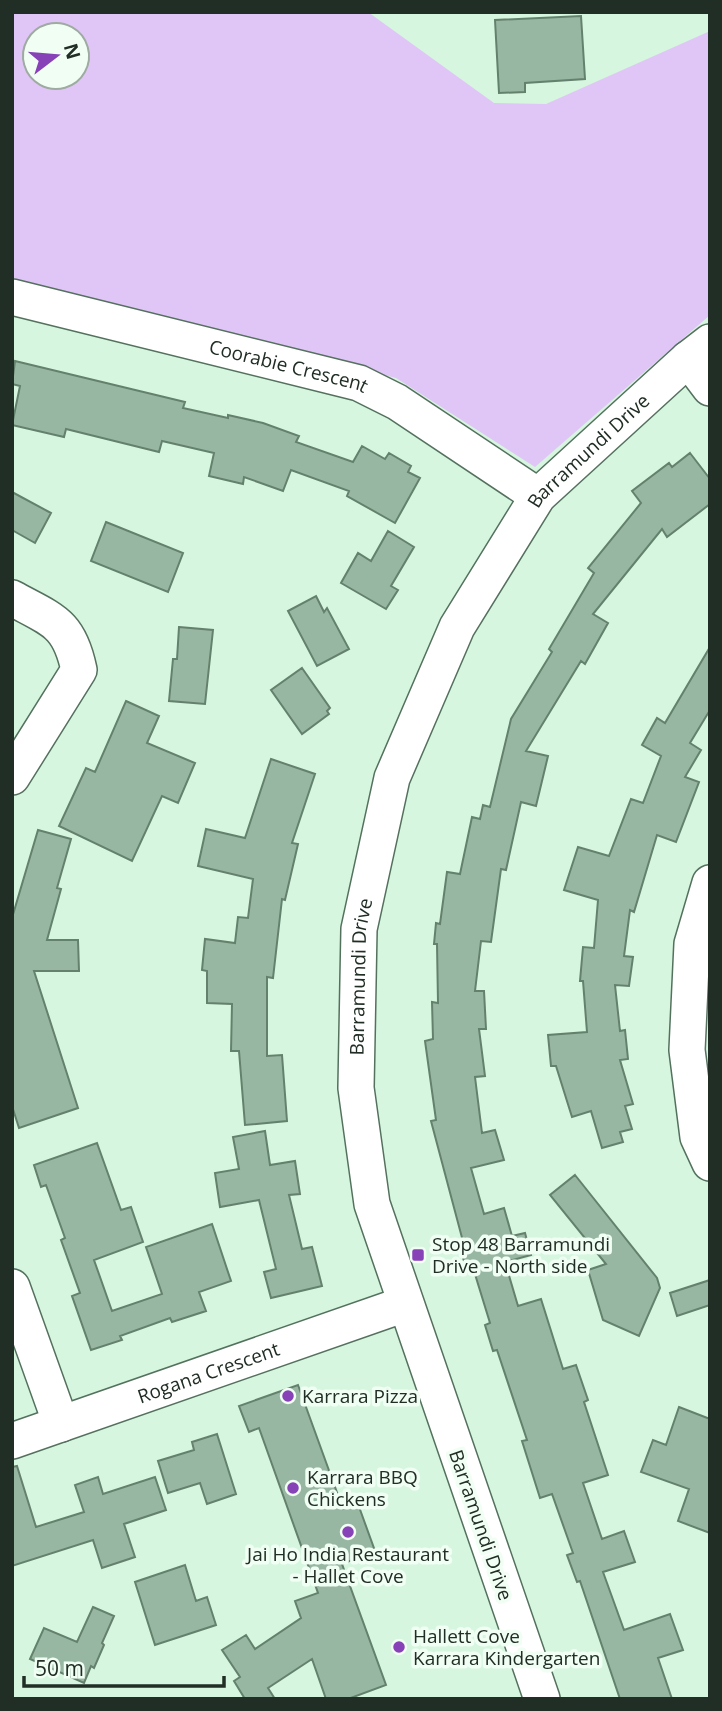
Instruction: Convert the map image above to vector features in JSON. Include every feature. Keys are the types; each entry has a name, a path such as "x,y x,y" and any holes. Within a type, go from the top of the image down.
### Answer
{"street":[{"name":"Coorabie Crescent","path":"12,297 359,383 397,402 538,496"},
{"name":"Barramundi Drive","path":"542,1699 372,1204 356,1088 359,929 392,778 457,627 538,496 699,351"},
{"path":"699,351 710,388"},
{"path":"12,598 57,623 74,646 79,670 12,777"},
{"path":"710,883 692,944 687,1050 698,1137 710,1163"},
{"path":"12,1287 61,1424"},
{"name":"Rogana Crescent","path":"12,1441 405,1304"}],"shaded area":[{"path":"12,12 368,12 494,103 546,104 710,31 710,315 535,467 396,378 12,280"}],"building":[{"path":"581,16 585,79 525,83 525,92 499,93 495,20"},
{"path":"15,361 185,402 183,408 263,423 299,436 296,442 353,462 362,446 385,459 389,453 411,466 408,472 420,478 395,523 347,496 349,491 291,470 283,491 244,477 243,484 209,476 214,453 162,441 159,452 66,429 64,437 12,425 20,386 12,384"},
{"path":"690,453 710,479 710,504 667,537 662,529 593,614 608,623 585,664 581,661 526,751 548,756 536,806 521,802 506,870 501,869 491,942 481,941 475,991 484,991 486,1029 479,1029 485,1076 475,1077 482,1133 495,1130 504,1160 471,1168 484,1214 504,1208 512,1236 525,1233 531,1255 505,1262 518,1306 541,1299 563,1369 576,1365 588,1400 584,1402 608,1475 583,1483 602,1539 624,1531 635,1562 603,1572 624,1630 670,1614 683,1650 658,1658 672,1699 620,1699 580,1581 577,1582 567,1555 573,1553 552,1494 540,1498 522,1441 527,1440 497,1350 493,1351 485,1325 490,1323 474,1271 467,1273 461,1250 465,1249 431,1121 436,1120 425,1041 433,1039 432,1002 438,1003 437,944 434,944 436,923 440,924 447,872 460,874 472,817 480,819 483,805 490,807 511,719 552,652 549,649 594,573 588,568 641,503 632,491 669,463 672,467"},
{"path":"12,492 51,513 35,543 12,530"},
{"path":"106,522 183,553 168,592 91,561"},
{"path":"388,531 414,547 391,586 398,590 386,609 341,583 358,553 371,561"},
{"path":"316,596 324,612 327,608 349,649 317,666 288,611"},
{"path":"179,627 213,630 205,704 169,701 173,659 177,659"},
{"path":"710,647 710,710 690,743 701,750 685,777 699,782 676,842 657,835 634,912 630,910 624,956 633,957 629,986 615,985 620,1031 625,1030 628,1059 620,1060 633,1104 625,1106 632,1129 620,1132 623,1142 602,1148 591,1111 572,1117 556,1066 551,1066 548,1035 587,1032 583,981 580,981 583,947 594,948 598,900 564,890 578,847 609,856 631,799 643,803 661,756 642,745 657,718 665,723"},
{"path":"302,668 330,708 327,711 329,714 302,734 271,690"},
{"path":"126,701 159,716 147,743 195,763 178,803 162,796 132,861 59,826 86,768 95,772"},
{"path":"271,759 315,774 292,843 298,844 285,900 282,899 273,978 267,977 267,1056 282,1055 287,1121 245,1125 239,1051 231,1051 232,1004 207,1003 207,971 202,970 205,939 235,943 238,917 248,918 253,879 198,866 206,829 245,838"},
{"path":"38,830 71,839 57,888 61,889 47,940 78,940 79,971 34,971 78,1108 19,1128 12,1106 12,918"},
{"path":"265,1131 270,1165 295,1161 300,1194 289,1195 302,1249 312,1247 322,1286 271,1298 264,1272 276,1269 259,1200 220,1207 215,1173 239,1169 233,1137"},
{"path":"97,1143 121,1210 131,1207 143,1242 94,1260 112,1311 162,1294 146,1247 212,1224 231,1281 199,1292 206,1311 172,1322 170,1318 120,1336 122,1340 91,1350 72,1296 80,1293 61,1240 65,1238 46,1185 41,1187 34,1165"},
{"path":"575,1175 657,1278 660,1288 639,1336 603,1320 588,1270 606,1264 550,1195"},
{"path":"710,1280 710,1305 677,1316 670,1293"},
{"path":"298,1385 343,1509 358,1504 375,1551 342,1564 386,1685 348,1699 326,1699 312,1659 268,1688 275,1699 245,1699 234,1681 240,1677 222,1650 246,1635 255,1649 301,1618 295,1601 318,1593 259,1428 249,1432 239,1406"},
{"path":"679,1407 710,1419 710,1533 678,1521 689,1489 641,1472 653,1440 666,1445"},
{"path":"217,1434 236,1494 207,1504 200,1483 168,1493 158,1461 194,1450 192,1442"},
{"path":"17,1466 36,1527 84,1512 75,1485 98,1477 103,1494 155,1477 166,1510 124,1524 135,1557 102,1568 93,1540 12,1566 12,1467"},
{"path":"185,1565 196,1601 207,1597 216,1625 155,1645 135,1582"},
{"path":"93,1607 114,1616 94,1668 91,1666 84,1683 30,1659 44,1628 77,1642"}],"place":[{"name":"Stop 48 Barramundi Drive - North side","path":"418,1255"},
{"name":"Karrara Pizza","path":"288,1396"},
{"name":"Karrara BBQ Chickens","path":"293,1488"},
{"name":"Jai Ho India Restaurant - Hallet Cove","path":"348,1532"},
{"name":"Hallett Cove Karrara Kindergarten","path":"399,1647"}]}
